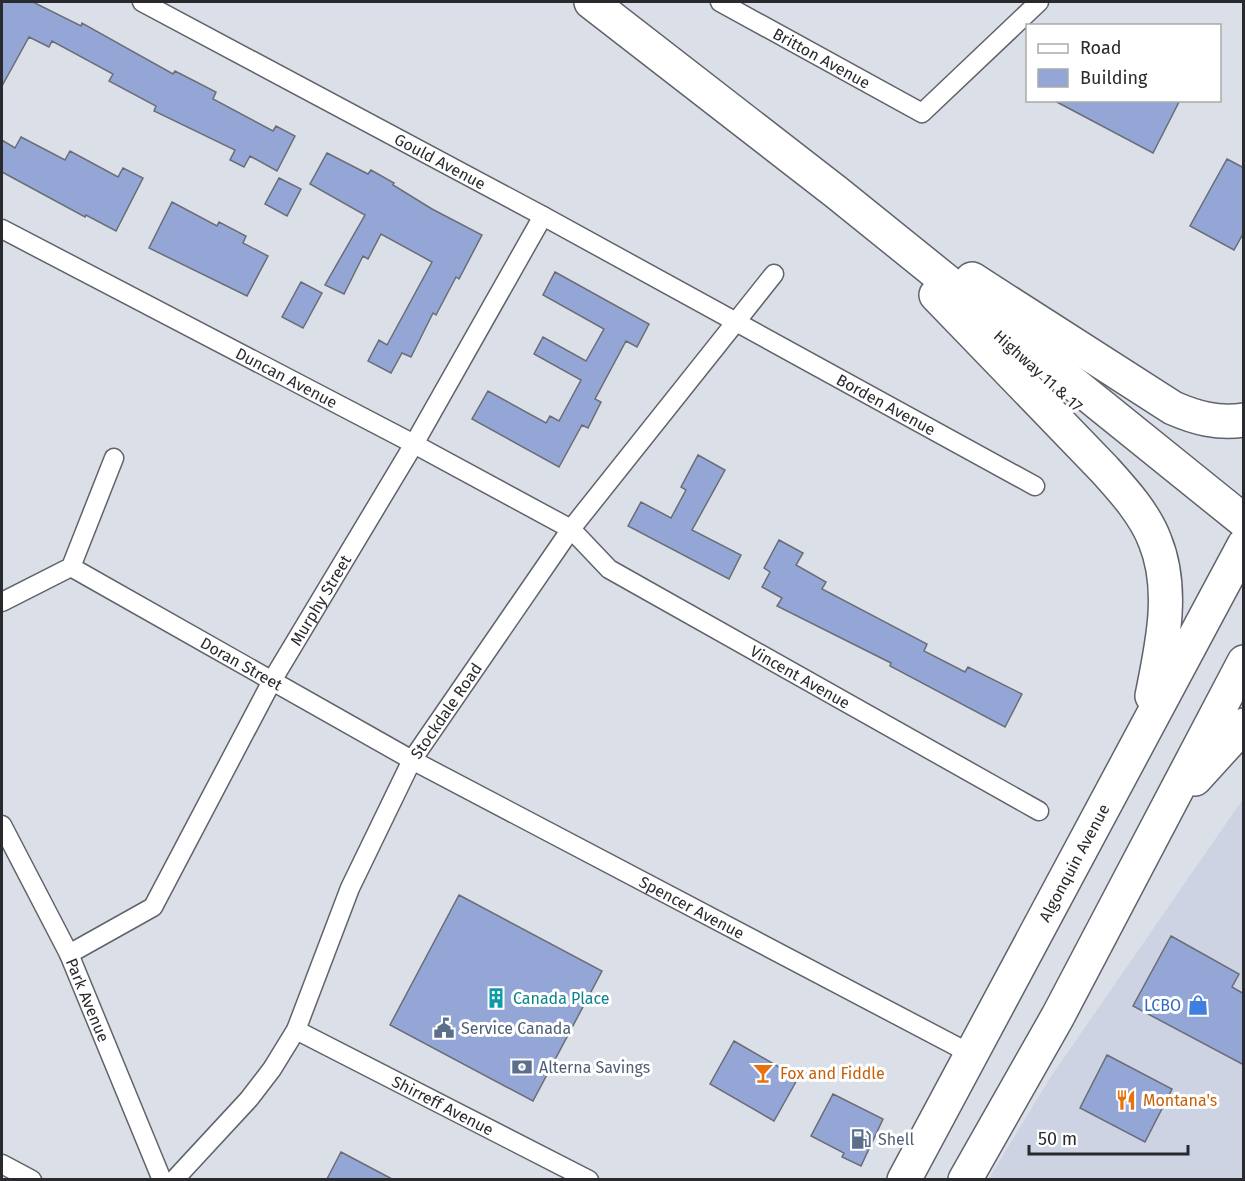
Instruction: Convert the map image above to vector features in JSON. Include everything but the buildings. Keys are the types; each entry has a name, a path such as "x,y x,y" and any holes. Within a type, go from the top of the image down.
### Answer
{"highway":[{"name":"Highway 11 & 17","path":"591,2 836,192 1104,430 1243,541"},
{"path":"836,192 1173,408 1192,417 1215,421 1244,420"},
{"path":"836,192 1104,469 1124,492 1151,533 1162,566 1165,614 1163,642 1145,730"},
{"name":"Algonquin Avenue","path":"904,1179 1145,730 1243,541"},
{"path":"965,1179 1058,1016 1244,662"},
{"path":"1162,816 1244,725"}],"street":[{"name":"Gould Avenue","path":"142,2 736,321"},
{"name":"Britton Avenue","path":"720,2 922,113 1039,2"},
{"name":"Murphy Street","path":"69,954 153,907 273,679 414,444 543,216"},
{"name":"Duncan Avenue","path":"2,229 414,444 571,529"},
{"name":"Stockdale Road","path":"174,1179 249,1099 272,1069 296,1030 350,888 412,759 571,529 774,274"},
{"name":"Borden Avenue","path":"736,321 1035,486"},
{"path":"2,602 71,567 114,458"},
{"name":"Vincent Avenue","path":"571,529 609,569 1039,811"},
{"name":"Doran Street","path":"71,567 412,759"},
{"name":"Spencer Avenue","path":"412,759 971,1054"},
{"name":"Park Avenue","path":"2,825 69,954 162,1179"},
{"name":"Shirreff Avenue","path":"296,1030 589,1179"},
{"path":"2,1164 32,1179"}],"shaded area":[{"path":"1243,799 1243,1179 988,1180 1050,1078"}],"place":[{"name":"Canada Place","path":"496,998"},
{"name":"LCBO","path":"1198,1005"},
{"name":"Service Canada","path":"444,1028"},
{"name":"Alterna Savings","path":"522,1067"},
{"name":"Fox and Fiddle","path":"763,1073"},
{"name":"Montana's","path":"1126,1100"},
{"name":"Shell","path":"861,1139"}]}
